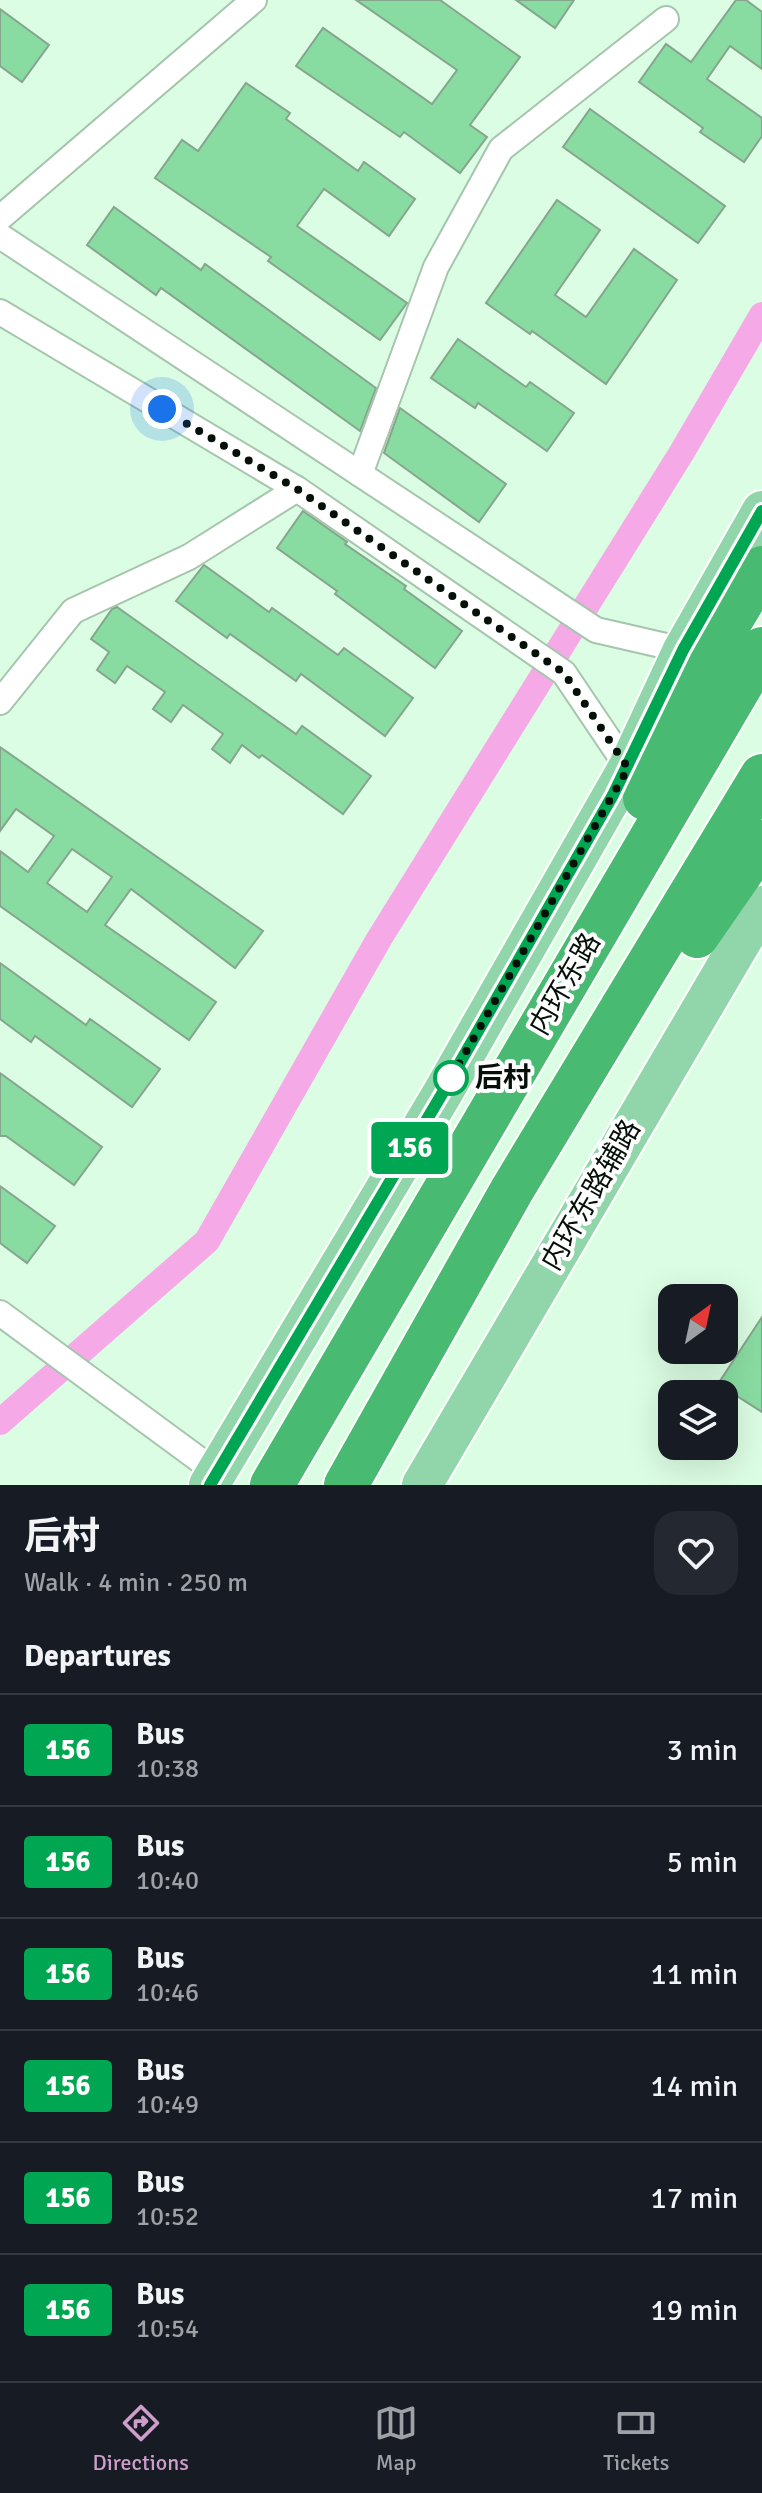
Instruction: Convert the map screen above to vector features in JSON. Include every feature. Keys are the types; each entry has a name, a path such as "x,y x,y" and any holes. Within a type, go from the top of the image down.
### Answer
{"highway":[{"path":"514,1071 722,635 762,568"},
{"name":"内环东路","path":"272,1485 762,649"},
{"path":"346,1485 512,1190 762,776"},
{"path":"512,1190 652,1002 762,842"}],"main road":[{"path":"213,1479 442,1094 628,768 683,650 762,511"},
{"name":"内环东路辅路","path":"422,1485 749,936 762,906"}],"street":[{"path":"0,218 254,0"},
{"path":"360,474 436,267 501,149 666,19"},
{"path":"0,236 596,630 683,650"},
{"path":"0,312 297,489 564,673 628,768"},
{"path":"0,702 73,611 189,557 297,489"},
{"path":"0,1313 213,1479"}],"building":[{"path":"356,0 440,0 520,57 470,125 487,137 460,173 404,132 400,137 296,66 323,28 432,104 457,70"},
{"path":"516,0 574,0 555,28"},
{"path":"736,0 746,0 762,12 762,69 730,46 707,79 762,118 762,136 744,162 700,132 703,128 639,82 666,44 691,62"},
{"path":"0,9 49,45 22,82 0,66"},
{"path":"246,83 290,113 286,119 358,171 364,162 415,199 389,236 324,189 297,226 407,303 380,340 268,261 271,257 155,178 182,140 198,151"},
{"path":"590,109 725,206 698,243 563,147"},
{"path":"557,200 600,230 555,295 586,317 634,249 677,280 606,384 532,331 530,334 486,303"},
{"path":"114,207 201,270 205,264 376,388 360,431 161,288 156,295 87,245"},
{"path":"458,339 526,387 530,382 574,413 547,451 478,403 475,408 431,378"},
{"path":"400,408 506,484 479,522 384,453"},
{"path":"303,511 462,631 435,668 277,548"},
{"path":"204,565 269,612 272,608 338,655 344,648 413,698 385,736 301,674 296,681 230,634 227,638 176,601"},
{"path":"117,607 296,734 302,726 371,776 343,814 262,755 259,758 242,745 230,763 212,749 223,734 183,705 171,722 153,709 165,692 127,666 115,683 97,670 109,652 91,639 112,609"},
{"path":"0,747 263,931 235,968 131,889 105,925 216,1002 189,1040 0,906 0,851 28,872 54,836 16,809 0,831","holes":["72,849 112,877 87,912 47,883"]},
{"path":"0,963 86,1025 90,1019 160,1069 132,1107 35,1036 31,1042 0,1019"},
{"path":"0,1073 102,1147 74,1185 6,1136 0,1136"},
{"path":"0,1186 55,1226 27,1263 0,1243"},
{"path":"762,1317 762,1412 738,1397 738,1380 721,1380 731,1364 738,1364 738,1354"}],"waterway":[{"path":"0,1422 207,1241 379,939 682,452 762,315"}],"bus line":[{"name":"156","path":"210,1485 442,1094 613,795 683,650 762,511"}],"place":[{"name":"后村","path":"451,1078"}],"route":[{"path":"162,409 297,489 564,673 628,768 451,1078"}]}
